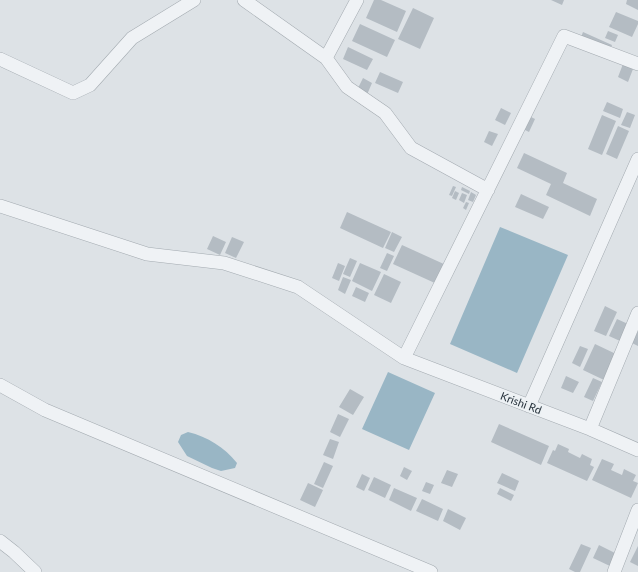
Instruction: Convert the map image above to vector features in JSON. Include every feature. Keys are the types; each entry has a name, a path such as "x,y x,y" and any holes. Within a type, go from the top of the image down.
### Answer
{"street":[{"path":"0,59 73,93 90,85 132,38 194,0"},
{"path":"244,0 326,58 347,88 385,113 411,148 488,190"},
{"path":"326,58 357,0"},
{"path":"404,358 564,36 638,64"},
{"path":"529,406 638,159"},
{"name":"Krishi Rd","path":"0,206 147,254 224,263 298,287 404,358 590,429 638,450"},
{"path":"590,429 638,313"},
{"path":"0,385 45,410 432,572"},
{"path":"614,572 638,510"},
{"path":"0,541 35,572"}],"water":[{"path":"500,227 568,255 517,373 450,344"},
{"path":"388,372 435,393 409,450 362,429"},
{"path":"188,432 209,440 221,447 237,463 235,468 221,471 187,456 178,442 181,435"}],"building":[{"path":"374,0 381,0 406,11 397,32 366,18"},
{"path":"551,0 564,0 562,5"},
{"path":"627,0 638,0 638,10 626,4"},
{"path":"413,8 434,18 420,49 398,39"},
{"path":"616,12 638,21 632,37 609,27"},
{"path":"360,24 395,40 387,57 352,41"},
{"path":"608,31 618,35 615,42 605,38"},
{"path":"583,32 612,45 609,52 580,40"},
{"path":"348,47 373,59 367,70 343,59"},
{"path":"623,64 633,69 628,82 618,77"},
{"path":"380,72 403,82 398,93 375,83"},
{"path":"363,78 372,83 366,97 356,92"},
{"path":"607,102 623,109 620,118 603,111"},
{"path":"501,108 511,113 505,125 495,120"},
{"path":"627,112 635,115 630,128 621,125"},
{"path":"527,115 535,119 529,132 521,128"},
{"path":"602,115 616,121 602,155 588,149"},
{"path":"618,126 629,131 617,159 606,154"},
{"path":"489,131 498,134 492,146 484,142"},
{"path":"524,153 567,173 563,183 597,199 590,216 546,195 551,184 517,168"},
{"path":"453,186 456,187 452,196 449,195"},
{"path":"462,187 470,191 469,194 461,190"},
{"path":"455,191 459,193 456,200 452,198"},
{"path":"471,192 476,195 473,202 468,200"},
{"path":"462,193 467,195 464,203 459,200"},
{"path":"521,194 549,207 543,219 515,207"},
{"path":"466,202 469,203 466,210 463,208"},
{"path":"347,212 391,232 383,248 340,228"},
{"path":"392,232 402,237 394,252 385,248"},
{"path":"213,236 226,242 220,255 207,249"},
{"path":"232,237 244,242 236,258 225,253"},
{"path":"402,245 446,265 437,284 393,264"},
{"path":"387,253 394,256 387,271 380,268"},
{"path":"350,258 357,261 350,277 343,274"},
{"path":"338,263 345,266 339,281 332,278"},
{"path":"360,263 381,272 372,291 352,281"},
{"path":"384,274 401,282 391,303 374,295"},
{"path":"343,277 351,280 345,294 338,290"},
{"path":"356,287 369,293 365,302 352,296"},
{"path":"605,306 617,312 606,336 594,331"},
{"path":"617,319 628,324 620,341 609,336"},
{"path":"638,331 638,346 632,343"},
{"path":"595,344 616,354 604,380 583,370"},
{"path":"580,346 588,349 580,367 572,363"},
{"path":"566,376 579,382 573,393 561,388"},
{"path":"593,378 602,382 593,401 584,397"},
{"path":"350,389 364,397 353,415 339,407"},
{"path":"338,414 349,419 340,437 330,432"},
{"path":"499,424 549,446 541,465 491,442"},
{"path":"330,439 339,442 333,459 323,455"},
{"path":"558,444 569,449 568,452 580,458 582,454 592,459 590,465 594,467 587,481 547,463 553,450 555,451"},
{"path":"602,459 614,464 611,470 622,475 624,469 636,475 633,481 638,483 631,498 592,480"},
{"path":"324,462 333,466 323,488 314,484"},
{"path":"404,467 412,471 407,480 400,476"},
{"path":"447,470 458,474 452,487 441,483"},
{"path":"502,473 519,481 515,491 497,483"},
{"path":"362,474 370,478 364,491 356,487"},
{"path":"374,477 391,485 385,498 368,490"},
{"path":"426,482 434,485 430,494 422,491"},
{"path":"308,483 323,490 315,507 300,500"},
{"path":"394,488 417,498 411,511 389,500"},
{"path":"500,488 514,495 511,501 497,494"},
{"path":"422,499 443,509 438,521 416,511"},
{"path":"448,509 466,518 460,530 443,521"},
{"path":"581,544 591,548 580,572 575,572 569,569"},
{"path":"599,545 617,554 612,567 593,558"},
{"path":"638,546 638,566 630,562"}]}
